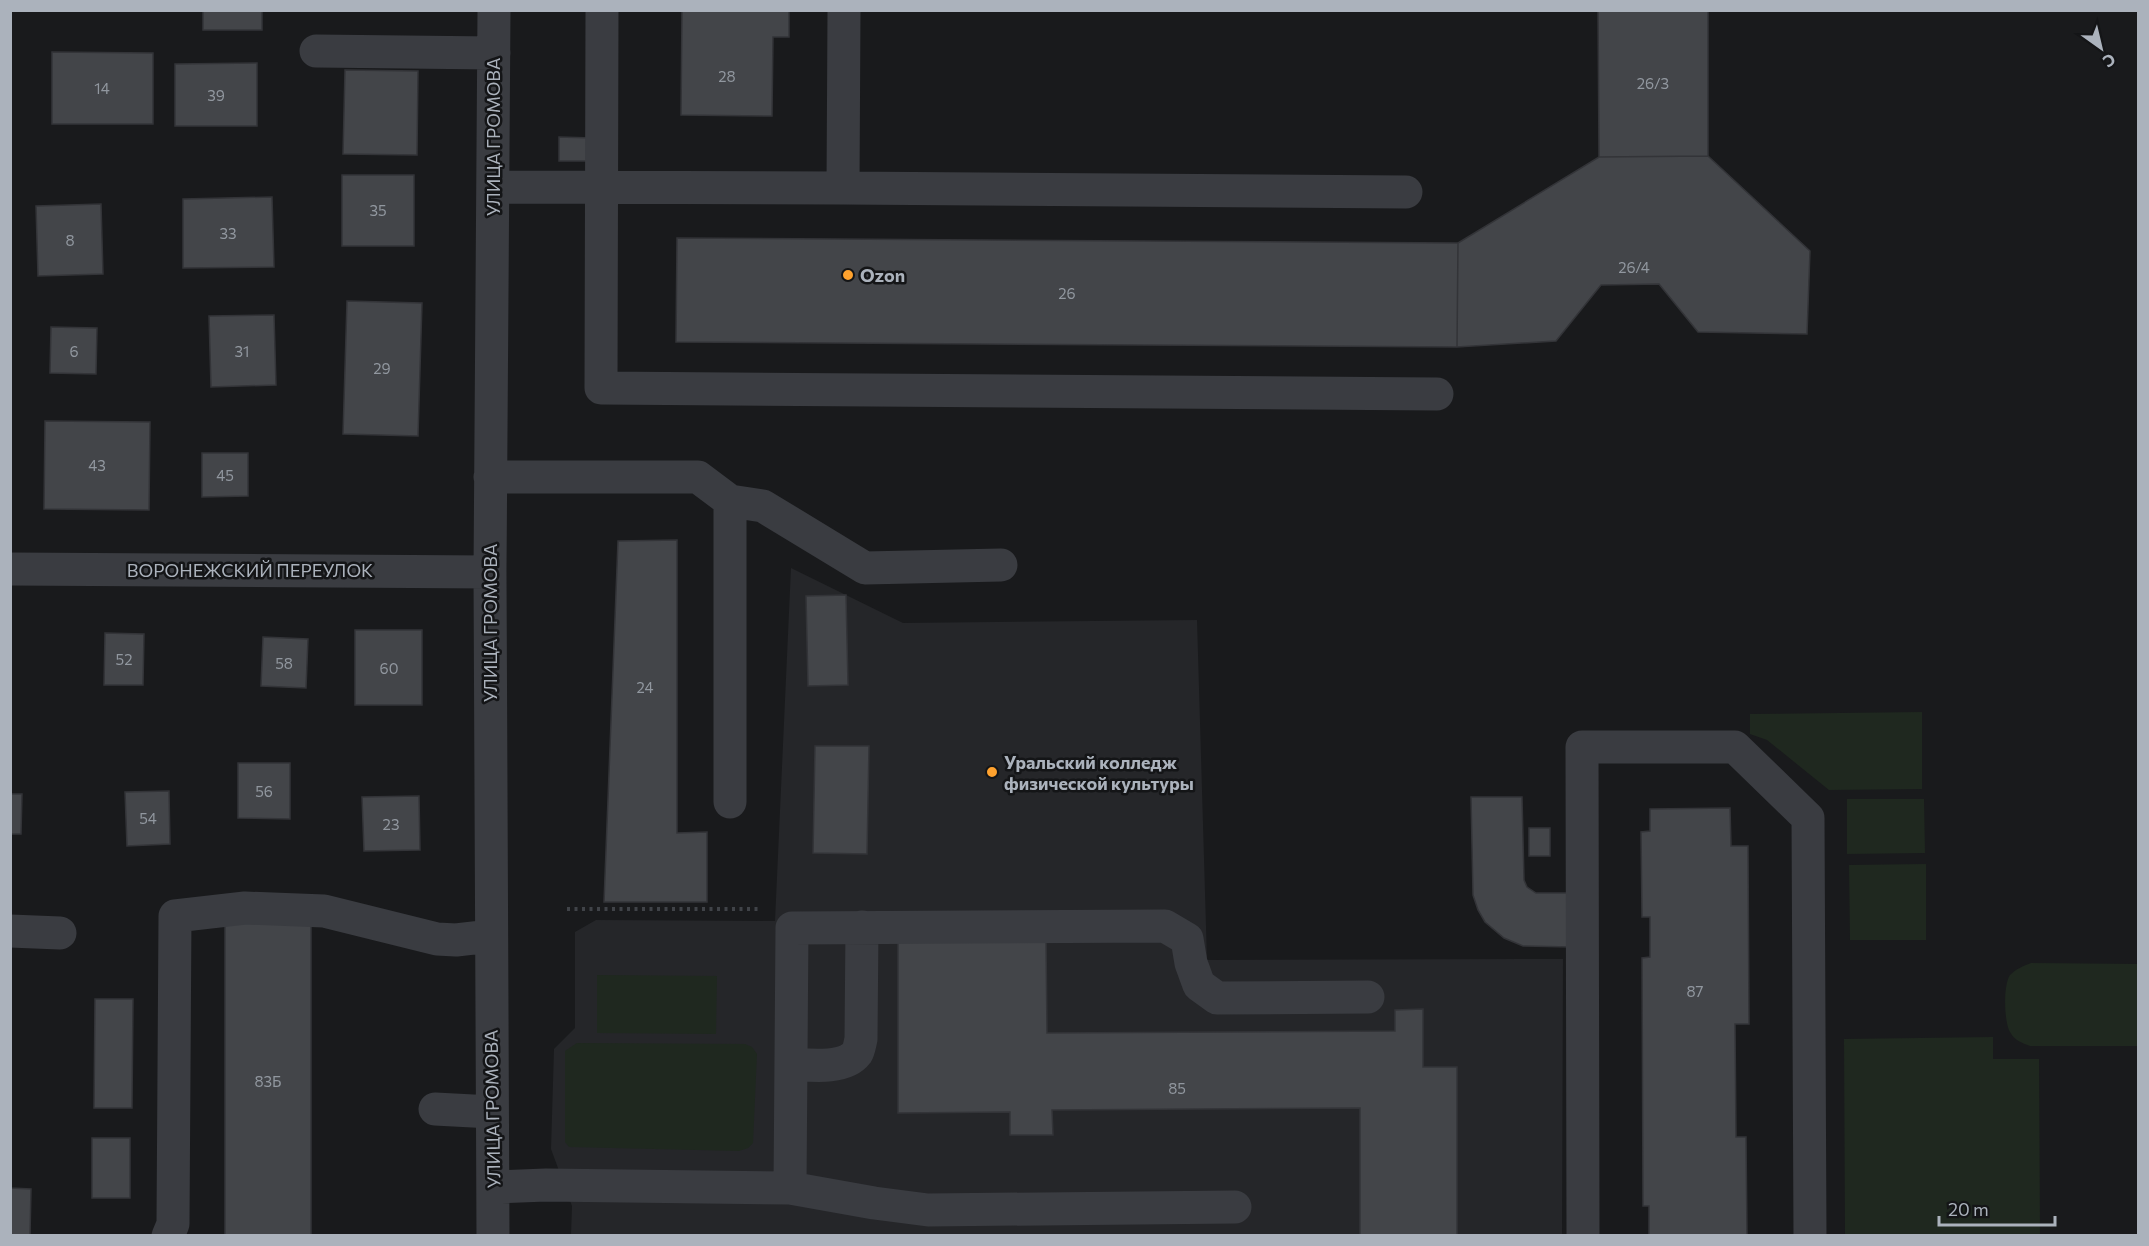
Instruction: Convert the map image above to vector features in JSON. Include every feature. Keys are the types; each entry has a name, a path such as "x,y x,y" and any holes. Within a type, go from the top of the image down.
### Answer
{"street":[{"name":"УЛИЦА ГРОМОВА","path":"493,1236 490,477 494,10"},
{"path":"602,10 601,388 1437,394"},
{"path":"843,188 844,10"},
{"path":"316,51 494,53"},
{"path":"493,187 1406,192"},
{"path":"490,477 698,477 730,501 762,506 865,568 1001,566"},
{"path":"730,501 730,802"},
{"name":"ВОРОНЕЖСКИЙ ПЕРЕУЛОК","path":"10,569 490,572"},
{"path":"1583,1236 1577,919 1582,747 1735,747 1808,818 1810,1236"},
{"path":"168,1236 173,1224 175,916 245,908 324,910 437,939 456,940 491,936"},
{"path":"790,1188 792,928 1165,926 1187,939 1198,985 1216,998 1368,998"},
{"path":"791,1064 843,1063 856,1053 862,1029 862,927"},
{"path":"10,932 60,933"},
{"path":"435,1108 492,1112"},
{"path":"494,1187 546,1185 790,1188 928,1210 1235,1207"}],"path":[{"path":"567,909 767,909"}],"shaded area":[{"name":"Уральский колледж физической культуры","path":"791,568 903,623 1197,620 1207,960 1563,959 1562,1235 571,1235 572,1206 551,1149 554,1049 575,1028 575,932 596,920 775,921"},
{"path":"1922,712 1922,789 1829,790 1767,740 1750,734 1750,714"},
{"path":"1847,799 1924,799 1925,853 1847,854"},
{"path":"1926,864 1926,940 1850,940 1849,865"},
{"path":"2031,963 2138,964 2138,1046 2030,1046 2016,1039 2010,1032 2006,1020 2006,987 2010,975"},
{"path":"597,975 717,976 716,1034 597,1033"},
{"path":"1993,1037 1993,1059 2039,1059 2040,1235 1845,1235 1844,1039"},
{"path":"577,1043 745,1044 752,1047 757,1054 753,1143 748,1148 739,1151 569,1147 565,1142 565,1051"}],"building":[{"path":"203,10 262,10 262,30 203,30"},
{"path":"682,10 789,10 789,37 773,37 772,116 681,115"},
{"path":"1598,10 1708,10 1708,156 1599,157"},
{"path":"52,52 153,53 153,124 52,124"},
{"path":"257,63 257,126 175,126 175,64"},
{"path":"345,70 418,71 417,155 343,154"},
{"path":"559,137 593,138 593,161 559,161"},
{"path":"1708,156 1810,251 1807,334 1698,332 1659,284 1601,285 1556,341 1457,347 1458,243 1599,157"},
{"path":"342,175 414,175 414,246 342,246"},
{"path":"272,197 274,267 183,268 183,199"},
{"path":"101,204 103,274 38,276 36,206"},
{"path":"677,238 1458,243 1457,347 676,342"},
{"path":"347,301 422,303 418,436 343,434"},
{"path":"274,315 276,385 211,387 209,316"},
{"path":"51,327 97,328 96,374 50,373"},
{"path":"45,421 150,422 149,510 44,509"},
{"path":"202,453 248,453 248,496 202,497"},
{"path":"677,540 677,833 707,832 707,902 604,902 618,541"},
{"path":"846,595 848,685 808,686 806,596"},
{"path":"355,630 422,630 422,705 355,705"},
{"path":"105,633 144,634 143,685 104,685"},
{"path":"263,637 308,639 306,688 261,686"},
{"path":"815,746 869,746 867,854 813,853"},
{"path":"238,763 290,763 290,819 238,818"},
{"path":"169,791 170,844 127,846 125,792"},
{"path":"10,794 22,794 21,834 10,834"},
{"path":"419,796 420,850 364,851 362,797"},
{"path":"1471,797 1522,797 1524,880 1527,887 1536,893 1570,893 1571,947 1523,946 1504,938 1485,922 1473,895"},
{"path":"1730,808 1731,846 1748,846 1749,1024 1735,1024 1736,1137 1746,1137 1747,1236 1649,1236 1649,1206 1643,1206 1642,958 1650,957 1650,917 1642,917 1641,832 1650,831 1650,809"},
{"path":"1529,828 1550,828 1550,856 1529,856"},
{"path":"311,920 311,1236 225,1236 225,921"},
{"path":"1046,939 1047,1033 1395,1031 1395,1010 1423,1009 1423,1067 1457,1067 1457,1236 1360,1236 1360,1108 1052,1110 1053,1135 1010,1135 1010,1112 898,1113 898,941"},
{"path":"95,999 133,999 132,1108 94,1108"},
{"path":"92,1138 130,1138 130,1198 92,1198"},
{"path":"10,1153 11,1188 31,1189 30,1236 10,1236"}],"place":[{"name":"Ozon","path":"848,275"},
{"name":"Уральский колледж физической культуры","path":"992,772"}]}
